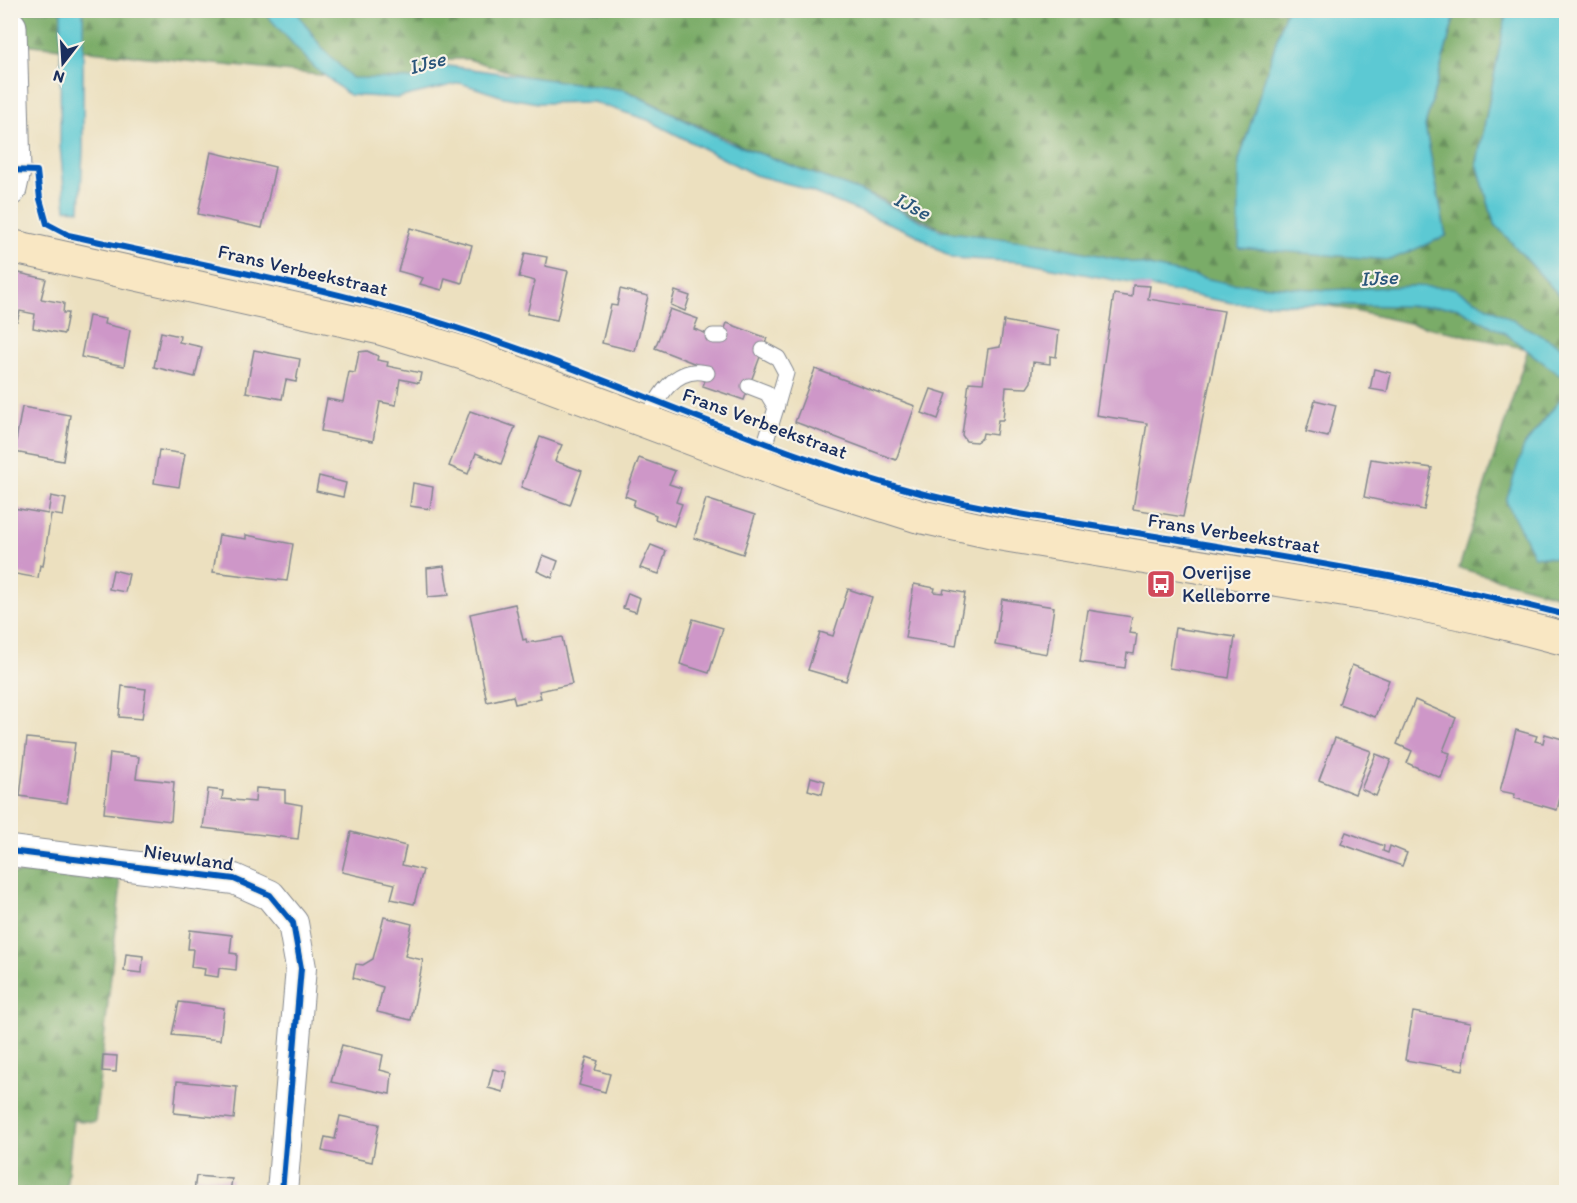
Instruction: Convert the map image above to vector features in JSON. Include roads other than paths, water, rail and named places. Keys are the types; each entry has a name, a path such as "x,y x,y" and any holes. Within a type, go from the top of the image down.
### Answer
{"main road":[{"name":"Frans Verbeekstraat","path":"10,246 380,328 466,354 864,501 973,529 1385,597 1489,619 1566,639"}],"street":[{"path":"10,27 14,171 10,189"},
{"name":"Nieuwland","path":"10,851 234,879 270,895 293,923 301,968 282,1192"}],"lane":[{"path":"759,463 786,373 778,358 762,350"},
{"path":"682,375 691,362"},
{"path":"646,421 670,382 682,375 701,371 707,373"},
{"path":"749,386 767,393 776,408"}],"water":[{"path":"1286,10 1456,11 1425,126 1446,236 1390,260 1239,248 1239,161"},
{"path":"1507,10 1566,11 1566,303 1494,223 1477,163"},
{"path":"61,11 83,11 83,150 80,210 66,209 60,146"},
{"path":"263,11 296,11 322,48 352,78 411,79 434,64 625,90 728,142 860,191 942,231 1047,244 1227,283 1327,290 1413,286 1453,288 1566,349 1566,380 1506,334 1456,307 1232,303 1022,262 952,258 915,234 797,186 755,175 648,120 593,102 538,103 504,97 460,83 398,98 349,95 314,67"},
{"path":"1566,392 1566,559 1534,556 1506,501 1524,446"}],"place":[{"name":"Overijse Kelleborre","path":"1161,584"}],"water label":[{"name":"IJse","path":"427,63"},
{"name":"IJse","path":"912,206"},
{"name":"IJse","path":"1379,278"}]}
